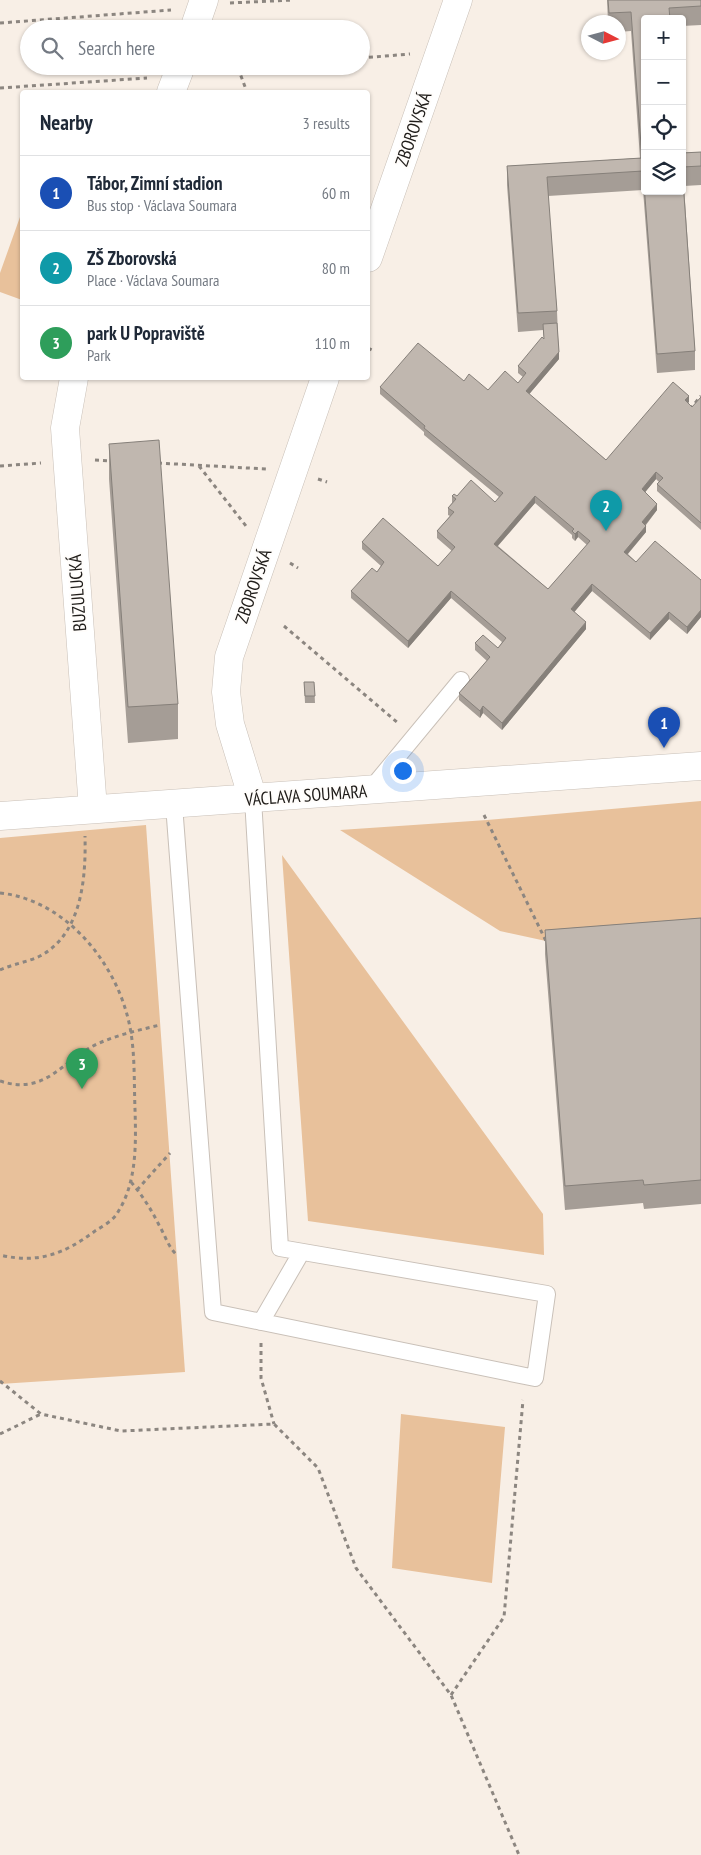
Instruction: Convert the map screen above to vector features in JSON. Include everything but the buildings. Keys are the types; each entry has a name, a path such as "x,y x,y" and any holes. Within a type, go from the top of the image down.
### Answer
{"street":[{"name":"ZBOROVSKÁ","path":"370,252 458,0"},
{"name":"BUZULUCKÁ","path":"74,380 65,428 88,809"},
{"name":"ZBOROVSKÁ","path":"253,799 230,724 226,692 229,657 324,380"},
{"name":"VÁCLAVA SOUMARA","path":"0,816 701,766"}],"lane":[{"path":"370,790 461,680"},
{"path":"174,805 213,1312 535,1378 547,1294 280,1248 253,799"},
{"path":"261,1322 301,1252"}],"path":[{"path":"54,20 199,12 229,3 293,0"},
{"path":"0,23 20,22"},
{"path":"370,57 440,51"},
{"path":"241,75 246,90"},
{"path":"0,88 176,78"},
{"path":"689,410 701,396"},
{"path":"90,460 120,461"},
{"path":"150,462 293,470 327,482"},
{"path":"0,466 50,463"},
{"path":"284,626 400,725"},
{"path":"0,970 40,956 56,944 70,925 79,902 84,872 88,809"},
{"path":"484,815 546,941 556,941"},
{"path":"0,893 29,900 51,911 70,925 92,946 113,977 122,998 131,1032 135,1128 134,1157 130,1181 126,1199 117,1215 71,1247 40,1258 29,1259 0,1255"},
{"path":"0,1081 16,1085 42,1080 55,1074 84,1051 131,1032 160,1024"},
{"path":"137,1190 170,1153"},
{"path":"130,1181 156,1219 170,1249 177,1255"},
{"path":"261,1322 261,1378 274,1424 318,1468 356,1568 451,1696 519,1855"},
{"path":"0,1381 41,1414 122,1431 274,1424"},
{"path":"451,1696 504,1617 523,1400"},
{"path":"0,1434 41,1414"}],"shaded area":[{"path":"20,217 20,299 0,292 0,273"},
{"path":"701,801 701,930 546,941 500,931 340,830 487,820"},
{"path":"146,825 185,1372 0,1384 0,838"},
{"path":"282,855 543,1214 544,1255 308,1221"},
{"path":"401,1414 505,1427 492,1583 392,1568"}],"place":[{"name":"ZŠ Zborovská","path":"606,531"},
{"name":"Tábor, Zimní stadion","path":"664,748"},
{"name":"park U Popraviště","path":"82,1089"}]}
